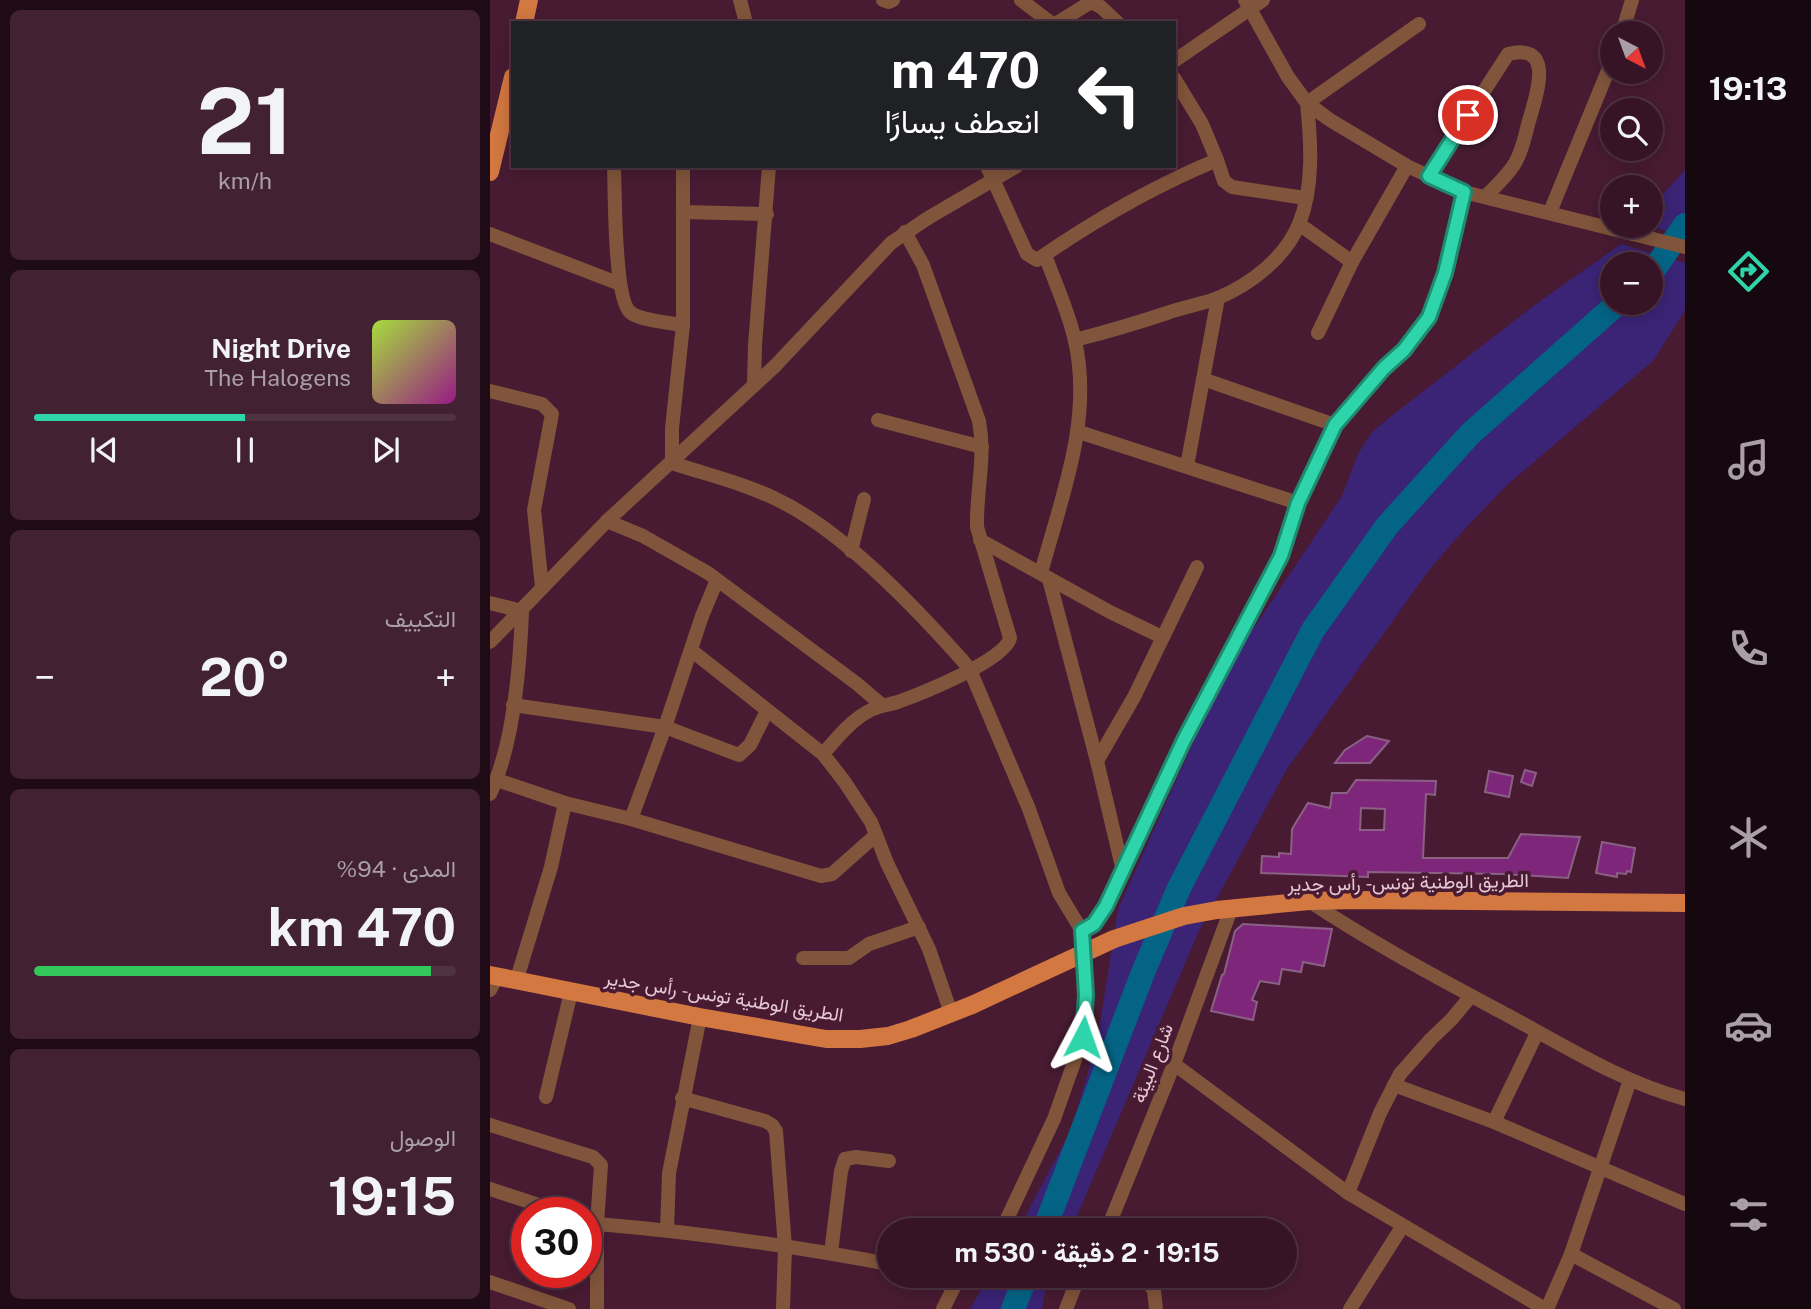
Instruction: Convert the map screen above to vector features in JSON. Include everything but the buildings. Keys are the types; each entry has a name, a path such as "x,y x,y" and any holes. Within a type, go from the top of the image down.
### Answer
{"main road":[{"path":"524,21 529,0"},
{"path":"490,172 510,102"},
{"name":"الطريق الوطنية تونس - رأس جدير","path":"492,981 516,982 826,1038 860,1039 888,1036 951,1013 1136,930 1184,916 1224,909 1309,901 1685,903"}],"street":[{"path":"740,0 745,21"},
{"path":"883,0 893,0"},
{"path":"1021,0 1048,21"},
{"path":"1176,59 1248,4 1264,0"},
{"path":"1626,21 1632,0"},
{"path":"1060,21 1091,2 1116,21"},
{"path":"1248,4 1287,77 1307,103 1406,166 1464,192 1685,247"},
{"path":"1307,103 1419,24"},
{"path":"1429,176 1508,54 1521,51 1528,54 1538,65 1539,87 1518,158 1486,196"},
{"path":"1176,81 1202,124 1224,181 1232,187 1305,198"},
{"path":"1550,212 1603,84"},
{"path":"1075,340 1218,298 1250,280 1272,263 1299,225 1305,198 1311,142 1307,103"},
{"path":"988,168 1015,232 1027,254 1034,260 1109,215 1217,160"},
{"path":"1318,333 1352,262 1406,166"},
{"path":"614,168 623,304 635,316 682,325"},
{"path":"672,463 672,428 682,325 683,168"},
{"path":"754,385 769,168"},
{"path":"490,642 607,521 754,385 867,267 905,232 1014,168"},
{"path":"1082,931 1100,917 1184,740 1281,556 1298,503 1335,425 1384,368 1404,350 1429,317 1445,273 1464,192"},
{"path":"683,212 767,214"},
{"path":"1299,225 1352,262"},
{"path":"823,754 861,716 970,670 1001,651 1010,638 980,540 977,511 982,447 979,421 923,265 905,232"},
{"path":"490,234 620,284"},
{"path":"1045,255 1075,340 1080,381 1079,432 1045,576 1097,761 1122,871"},
{"path":"1187,466 1218,298"},
{"path":"1203,379 1335,425"},
{"path":"490,391 542,404 552,414 534,510 542,587"},
{"path":"878,420 982,447"},
{"path":"1079,432 1298,503"},
{"path":"672,463 726,479 779,500 824,528 922,617 970,670 1029,809 1059,892 1082,931 1086,995 1083,1037 1054,1119 1007,1218"},
{"path":"851,551 864,499"},
{"path":"607,521 643,536 717,580 882,705"},
{"path":"980,540 1162,637"},
{"path":"1097,761 1119,726 1197,567"},
{"path":"631,819 717,580"},
{"path":"490,603 522,611"},
{"path":"490,794 497,780 513,705 522,611"},
{"path":"691,650 823,754 858,800 919,927 939,974 951,1013"},
{"path":"513,705 665,727 739,755 750,745 767,710"},
{"path":"497,780 565,803 631,819 827,877 876,835"},
{"path":"516,982 551,867 565,803"},
{"path":"1309,901 1348,927 1537,1033 1630,1080 1685,1099"},
{"name":"شارع البيئة","path":"1112,1218 1174,1064 1224,909"},
{"path":"803,958 849,958 869,944 919,927"},
{"path":"547,1097 571,992"},
{"path":"1348,1193 1394,1085 1408,1063 1471,996"},
{"path":"667,1230 669,1173 700,1017"},
{"path":"1494,1122 1537,1033"},
{"path":"1174,1064 1348,1193 1546,1309 1571,1254 1630,1080"},
{"path":"1394,1085 1494,1122 1685,1204"},
{"path":"682,1098 765,1121 776,1131 785,1247 783,1309"},
{"path":"490,1125 599,1161 601,1171 596,1197"},
{"path":"831,1253 841,1171 845,1159 856,1157 889,1161"},
{"path":"490,1189 514,1197"},
{"path":"602,1223 667,1230 877,1262"},
{"path":"1349,1309 1402,1227"},
{"path":"1571,1254 1674,1309"},
{"path":"490,1282 569,1309"},
{"path":"596,1288 597,1309"},
{"path":"943,1309 955,1288"},
{"path":"1066,1309 1074,1288"},
{"path":"1152,1288 1156,1309"}],"shaded area":[{"path":"1685,170 1685,236 1663,230 1663,194"},
{"path":"1621,244 1648,252 1610,252"},
{"path":"1663,256 1685,263 1685,310 1654,360 1507,485 1462,532 1429,570 1287,769 1198,933 1076,1218 1024,1218 1072,1128 1098,1037 1118,909 1206,714 1245,641 1342,496 1358,454 1372,432 1532,307 1600,259 1600,315 1663,315"},
{"path":"982,1288 1046,1288 1042,1309 970,1309"}],"waterway":[{"path":"1663,256 1685,225"},
{"path":"1049,1218 1144,970 1179,888 1313,630 1387,526 1470,434 1604,315"},
{"path":"1013,1309 1021,1288"}],"route":[{"path":"1083,1037 1086,995 1082,931 1094,924 1106,906 1184,740 1281,556 1298,503 1335,425 1384,368 1404,350 1429,317 1445,273 1464,192 1429,176 1468,115"}]}
